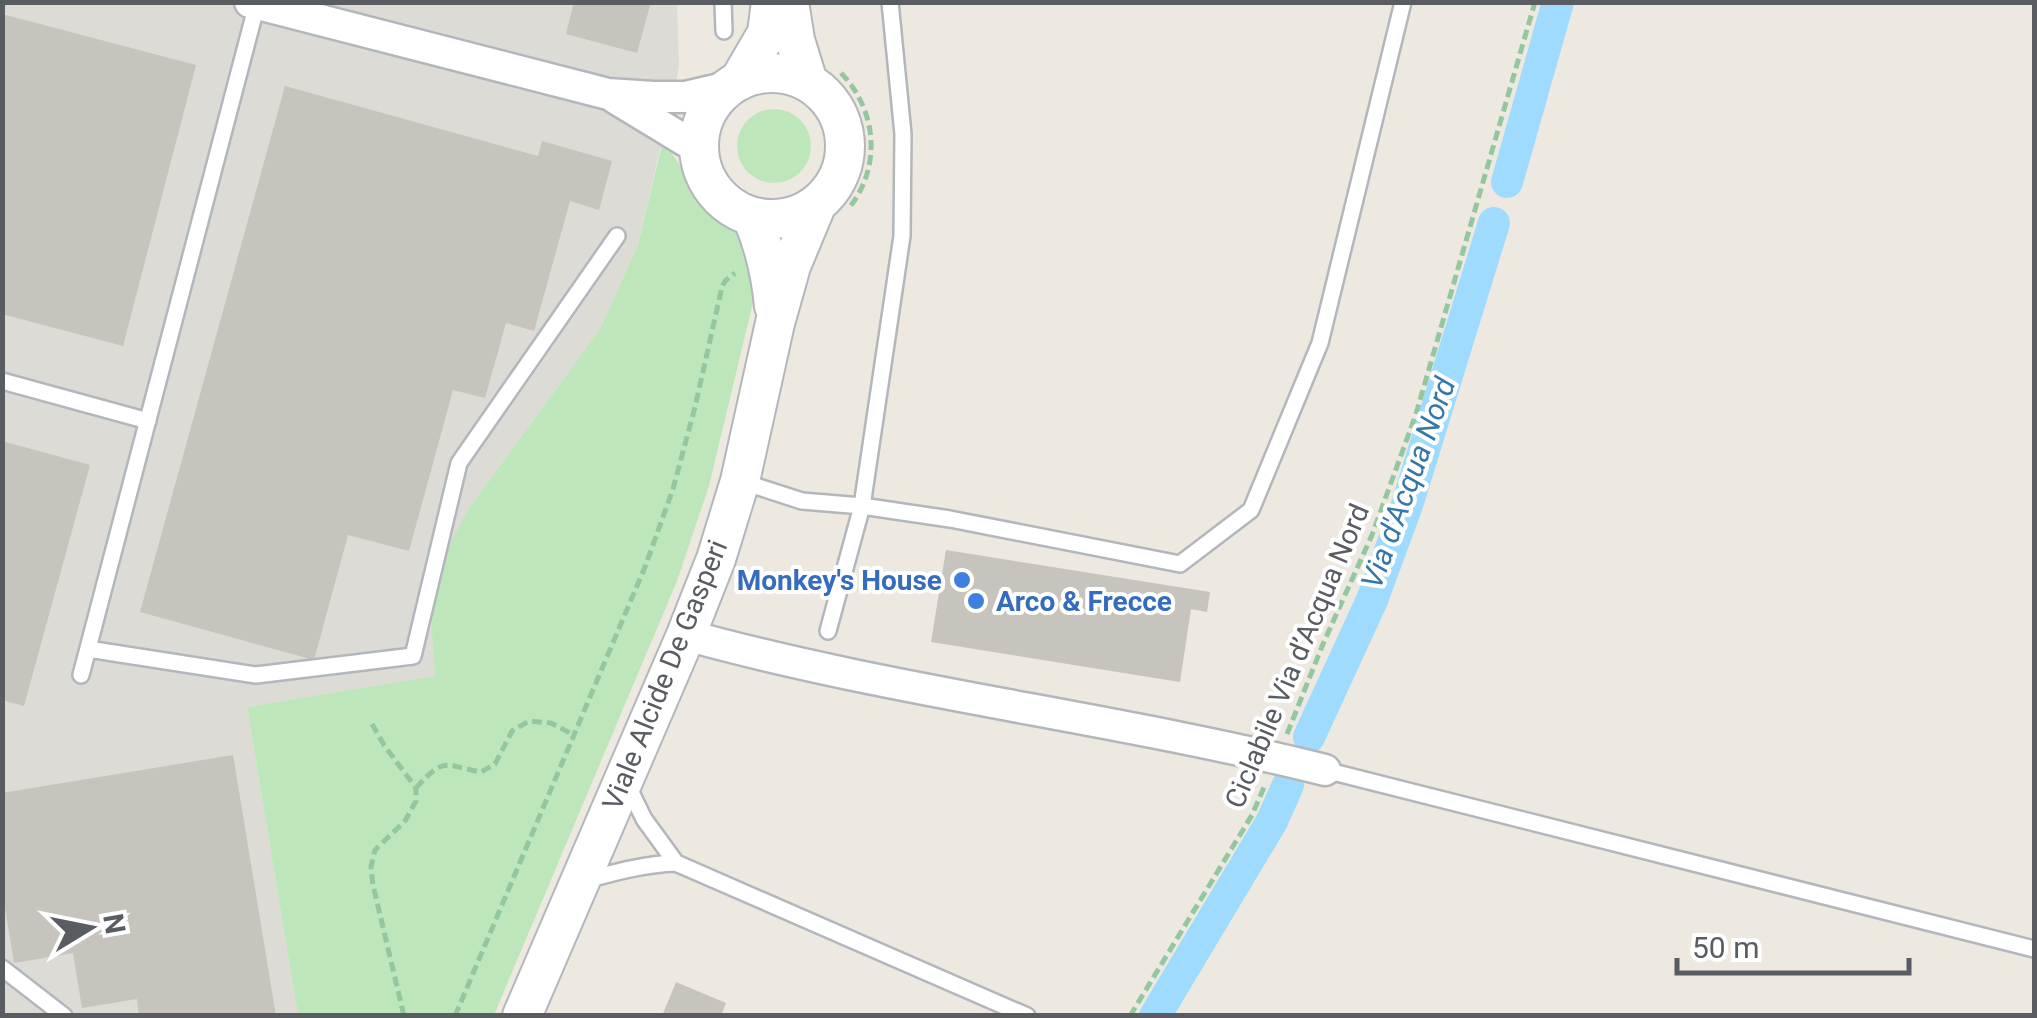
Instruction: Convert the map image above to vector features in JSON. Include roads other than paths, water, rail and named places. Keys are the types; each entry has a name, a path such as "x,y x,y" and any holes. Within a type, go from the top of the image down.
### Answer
{"street":[{"path":"771,2 767,33 734,84 712,104 702,126 699,149 702,168 723,201 752,217 778,220 832,208 832,188 843,166 846,142 840,118 827,97 823,76 795,40 789,2"},
{"path":"254,3 288,8 608,94 684,97 767,72 823,76"},
{"path":"608,94 699,149"},
{"name":"Viale Alcide De Gasperi","path":"522,1016 716,558 740,481 791,266 832,208"},
{"name":"Viale Alcide De Gasperi","path":"752,217 769,263 775,323"},
{"path":"686,635 772,658 1324,770"}],"lane":[{"path":"723,2 724,32"},
{"path":"828,630 862,506 902,236 903,134 890,2"},
{"path":"740,481 802,501 950,519 1180,564 1252,510 1320,343 1403,2"},
{"path":"81,675 254,3"},
{"path":"88,649 256,675 413,656 459,463 617,236"},
{"path":"2,381 148,420"},
{"path":"1324,770 2034,948"},
{"path":"624,777 644,819 676,863"},
{"path":"578,883 620,870 676,863 1027,1016"},
{"path":"2,968 64,1016"}],"waterway":[{"name":"Via d'Acqua Nord","path":"1507,182 1558,2"},
{"name":"Via d'Acqua Nord","path":"1309,737 1372,600 1407,505 1494,223"},
{"name":"Via d'Acqua Nord","path":"1155,1016 1272,821 1288,785"}],"place":[{"name":"Monkey's House","path":"962,580"},
{"name":"Arco & Frecce","path":"976,601"}]}
